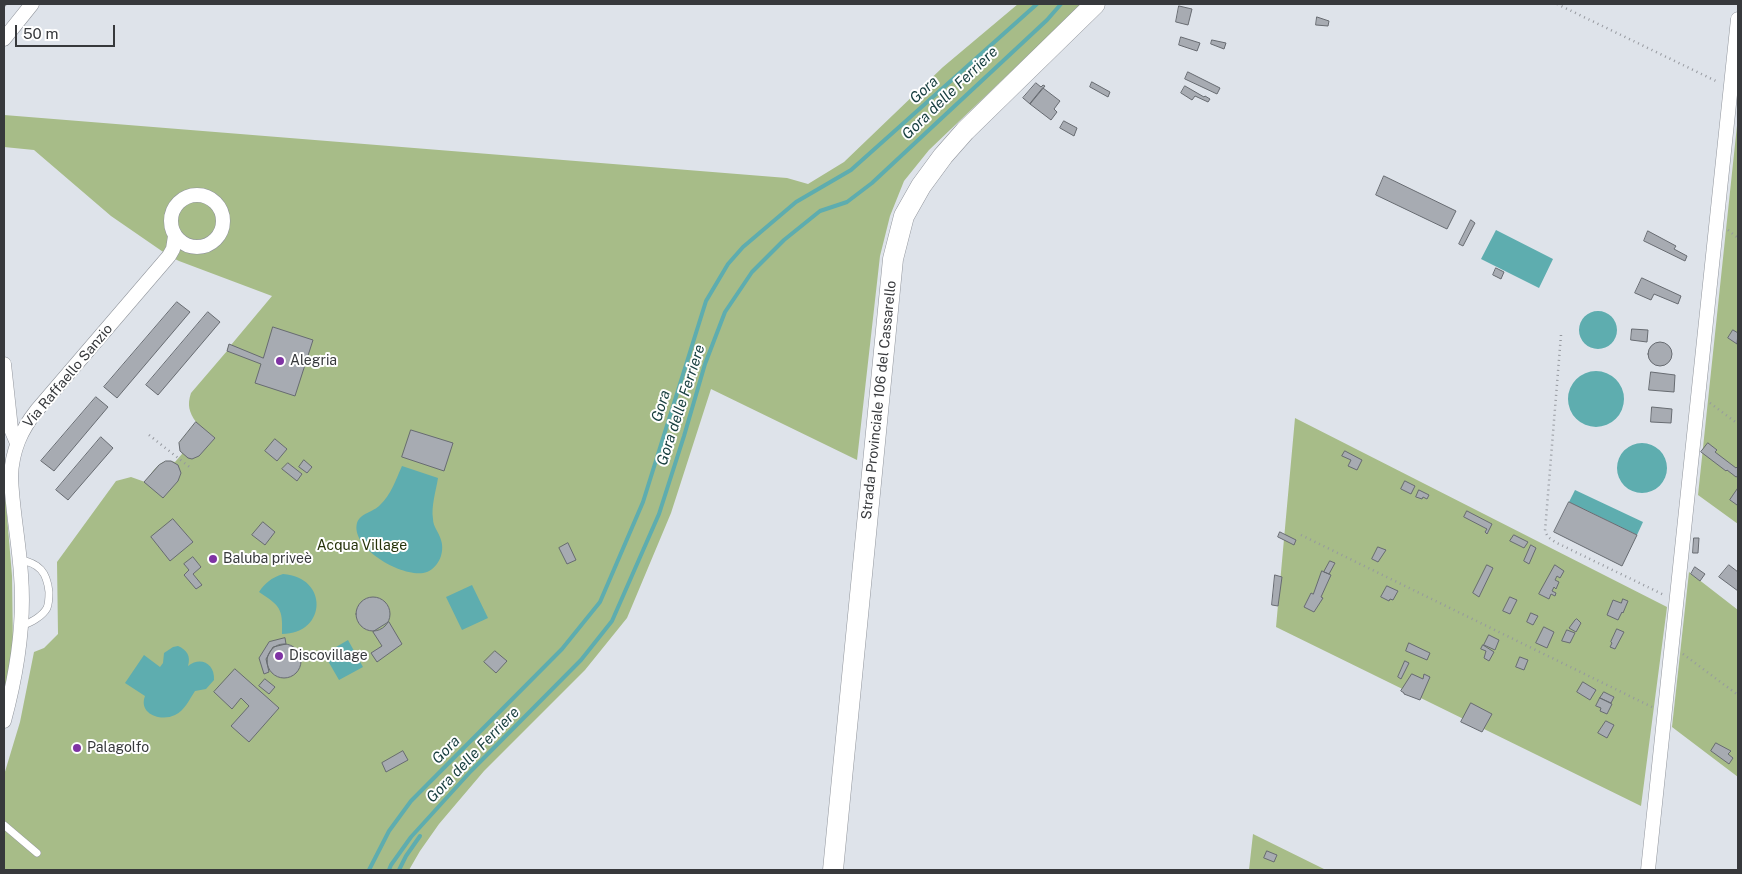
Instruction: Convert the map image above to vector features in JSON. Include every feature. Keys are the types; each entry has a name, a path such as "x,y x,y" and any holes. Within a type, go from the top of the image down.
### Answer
{"street":[{"path":"4,38 32,4"},
{"name":"Strada Provinciale 106 del Cassarello","path":"833,870 893,259 904,216 921,186 943,156 1095,4"},
{"path":"1648,870 1738,19"},
{"name":"Via Raffaello Sanzio","path":"4,721 16,671 22,626 22,574 11,476 11,466 17,443 27,421 173,249 175,236 171,222 174,208 185,198 199,195 213,201 221,213 222,227 219,234 208,244 194,247 187,245 168,256"},
{"path":"175,236 187,245"},
{"path":"4,364 11,429 17,443"}],"lane":[{"path":"20,560 28,561 42,570 46,576 49,598 47,608 41,616 22,626"},
{"path":"4,827 37,853"}],"path":[{"path":"1557,4 1731,88"},
{"path":"1561,335 1545,531 1548,537 1555,542 1677,601"},
{"path":"1699,395 1738,424"},
{"path":"149,435 192,469"},
{"path":"1301,535 1665,713"},
{"path":"1672,646 1738,695"}],"green space":[{"name":"Acqua Village","path":"1018,4 1082,4 929,150 904,181 890,216 880,256 857,460 711,389 671,513 627,618 585,670 484,771 439,824 409,870 4,870 4,775 20,722 34,652 44,648 58,634 57,562 116,481 131,477 145,482 161,463 175,462 182,454 179,443 196,422 189,408 191,393 227,351 229,344 231,345 272,296 169,256 111,216 34,150 4,147 4,115 787,178 808,184 844,162 943,67"},
{"path":"1738,116 1738,524 1698,495"},
{"path":"1295,418 1667,607 1641,806 1276,627"},
{"path":"4,421 6,504 12,576 13,649 4,695"},
{"path":"1689,572 1738,610 1738,777 1672,727"},
{"path":"1253,834 1326,870 1249,870"}],"water":[{"path":"1496,230 1553,259 1539,288 1481,259"},
{"path":"1598,311 1605,312 1611,317 1616,323 1616,337 1611,343 1605,348 1598,349 1591,348 1585,343 1580,337 1579,330 1580,323 1585,317 1591,312"},
{"path":"1596,371 1607,373 1616,379 1622,388 1624,399 1622,410 1616,419 1607,425 1596,427 1585,425 1576,419 1570,410 1568,399 1570,388 1576,379 1585,373"},
{"path":"1637,443 1647,443 1660,450 1667,463 1667,473 1660,486 1647,493 1637,493 1628,489 1621,482 1617,473 1617,463 1621,454 1628,447"},
{"path":"402,466 438,478 433,514 434,525 440,537 442,549 438,563 427,572 418,573 394,567 371,552 362,543 357,533 357,523 361,517 384,501 393,487"},
{"path":"1575,490 1643,522 1637,535 1569,502"},
{"path":"283,574 298,577 309,585 315,594 317,605 314,616 308,625 297,632 282,634 282,618 279,608 259,592 269,581"},
{"path":"472,585 488,618 462,630 446,597"},
{"path":"348,640 363,667 339,680 324,654"},
{"path":"178,646 188,654 188,666 198,662 206,663 214,674 214,680 206,689 195,691 182,710 175,715 163,718 158,717 152,715 145,708 145,696 125,683 144,655 160,667 163,663 164,653"}],"building":[{"path":"1179,6 1192,9 1188,25 1176,22"},
{"path":"1317,17 1329,21 1328,26 1316,25"},
{"path":"1181,37 1200,43 1197,51 1179,45"},
{"path":"1212,40 1226,43 1224,49 1211,44"},
{"path":"1188,72 1220,88 1217,94 1185,79"},
{"path":"1092,82 1110,92 1108,97 1090,87"},
{"path":"1036,83 1041,87 1045,86 1030,104 1023,98"},
{"path":"1185,86 1210,99 1208,102 1195,96 1192,100 1181,93"},
{"path":"1043,88 1060,101 1054,109 1057,112 1051,120 1030,104"},
{"path":"1064,121 1077,128 1074,136 1060,128"},
{"path":"1384,176 1456,211 1447,229 1376,195"},
{"path":"1471,220 1475,223 1463,246 1459,244"},
{"path":"1648,231 1676,246 1674,249 1687,256 1685,261 1644,241"},
{"path":"1496,268 1504,272 1501,279 1493,275"},
{"path":"1642,278 1681,296 1678,304 1654,294 1651,300 1635,293"},
{"path":"177,302 190,312 117,398 104,387"},
{"path":"208,312 220,322 158,395 146,385"},
{"name":"Alegria","path":"273,327 313,340 295,396 255,383 261,364 227,351 229,344 263,358"},
{"path":"1632,329 1648,330 1647,342 1631,340"},
{"path":"1733,330 1738,333 1737,344 1728,338"},
{"path":"1660,342 1669,345 1672,354 1669,363 1660,366 1651,363 1648,354 1651,345"},
{"path":"1651,372 1675,375 1674,392 1649,390"},
{"path":"96,397 108,407 54,471 41,461"},
{"path":"1652,407 1672,409 1671,423 1651,422"},
{"path":"196,422 215,438 199,456 192,459 180,451 179,443"},
{"path":"411,430 453,443 444,471 402,457"},
{"path":"101,437 113,448 68,500 56,490"},
{"path":"275,439 287,449 277,461 265,451"},
{"path":"1708,443 1717,450 1715,452 1736,468 1738,466 1738,476 1736,477 1726,471 1701,452"},
{"path":"1345,451 1362,460 1357,470 1348,466 1351,460 1342,456"},
{"path":"304,460 312,467 307,473 299,467"},
{"path":"166,461 171,461 178,465 181,473 178,481 163,498 144,482 159,465"},
{"path":"288,463 302,474 297,481 282,469"},
{"path":"1405,481 1415,486 1411,494 1401,489"},
{"path":"1738,488 1738,504 1737,505 1730,500"},
{"path":"1419,490 1429,495 1427,499 1416,497"},
{"path":"1569,502 1637,535 1622,566 1554,532"},
{"path":"1467,511 1492,524 1487,534 1485,532 1487,529 1464,517"},
{"path":"173,519 193,542 170,561 151,537"},
{"path":"263,522 275,532 265,545 252,535"},
{"path":"1280,532 1296,540 1294,545 1278,537"},
{"path":"1514,535 1528,542 1524,548 1510,541"},
{"path":"1694,538 1699,538 1698,553 1693,553"},
{"path":"568,543 576,560 567,564 559,548"},
{"path":"1531,545 1536,548 1529,564 1524,561"},
{"path":"1378,547 1386,550 1378,562 1372,559"},
{"path":"193,557 201,567 193,574 202,585 196,589 184,575 189,570 184,564"},
{"path":"1330,561 1335,563 1329,574 1324,572"},
{"path":"1487,565 1493,568 1479,597 1473,593"},
{"path":"1555,565 1564,571 1560,578 1557,576 1555,580 1559,582 1556,589 1554,587 1552,591 1556,593 1555,596 1551,594 1549,599 1539,594"},
{"path":"1729,565 1738,572 1738,591 1719,577"},
{"path":"1695,567 1705,574 1700,581 1691,574"},
{"path":"1322,571 1331,575 1321,597 1323,598 1314,612 1304,607 1311,593 1313,594"},
{"path":"1275,575 1282,577 1278,606 1272,605"},
{"path":"1387,586 1398,591 1393,600 1390,599 1389,601 1381,597"},
{"path":"373,597 380,598 385,602 389,607 389,621 385,626 380,630 373,631 366,630 361,626 357,621 356,614 357,607 361,602 366,598"},
{"path":"1510,597 1517,600 1510,614 1503,611"},
{"path":"1623,599 1628,601 1618,620 1607,615 1613,600 1621,603"},
{"path":"1531,613 1538,616 1533,625 1527,622"},
{"path":"1577,619 1581,623 1576,632 1569,628"},
{"path":"389,622 402,644 377,662 371,653 382,646 373,632"},
{"path":"1544,627 1554,632 1547,648 1536,643"},
{"path":"1617,629 1624,632 1615,649 1610,647"},
{"path":"1567,630 1575,633 1570,643 1562,641"},
{"path":"1489,635 1499,640 1495,650 1484,645"},
{"path":"285,638 286,644 273,647 266,659 269,672 264,674 259,658 269,642"},
{"path":"1409,643 1430,653 1427,660 1406,651"},
{"path":"284,644 291,645 296,649 300,654 300,668 296,673 291,677 284,678 277,677 272,673 268,668 267,661 268,654 272,649 277,645"},
{"path":"1483,645 1494,652 1489,661 1484,658 1486,651 1481,649"},
{"path":"495,651 507,661 496,673 484,662"},
{"path":"1520,657 1528,660 1524,670 1516,667"},
{"path":"1405,661 1409,663 1401,679 1398,677"},
{"path":"235,669 279,708 249,742 231,726 249,706 241,698 232,709 214,692"},
{"path":"1412,674 1423,679 1424,674 1430,677 1420,700 1401,691"},
{"path":"265,679 275,687 269,694 259,686"},
{"path":"1583,682 1596,690 1590,700 1577,692"},
{"path":"1604,692 1614,697 1611,703 1600,698"},
{"path":"1600,698 1612,704 1607,714 1600,711 1601,708 1596,706"},
{"path":"1471,703 1492,714 1482,732 1461,722"},
{"path":"1606,721 1614,725 1607,738 1598,733"},
{"path":"1716,743 1731,751 1728,754 1733,758 1729,764 1711,751"},
{"path":"403,751 408,760 386,772 382,763"},
{"path":"1267,851 1277,855 1274,862 1264,858"}],"waterway":[{"name":"Gora","path":"369,870 389,831 411,801 562,649 600,602 643,502 706,301 728,264 743,247 796,202 851,170 1037,4"},
{"name":"Gora delle Ferriere","path":"389,870 411,837 471,771 581,660 612,621 659,514 705,364 725,312 752,272 784,240 820,211 847,202 872,183 1047,20 1061,4"},
{"path":"399,870 420,836"}],"place":[{"name":"Alegria","path":"280,361"},
{"name":"Baluba priveè","path":"213,559"},
{"name":"Discovillage","path":"279,656"},
{"name":"Palagolfo","path":"77,748"}]}
